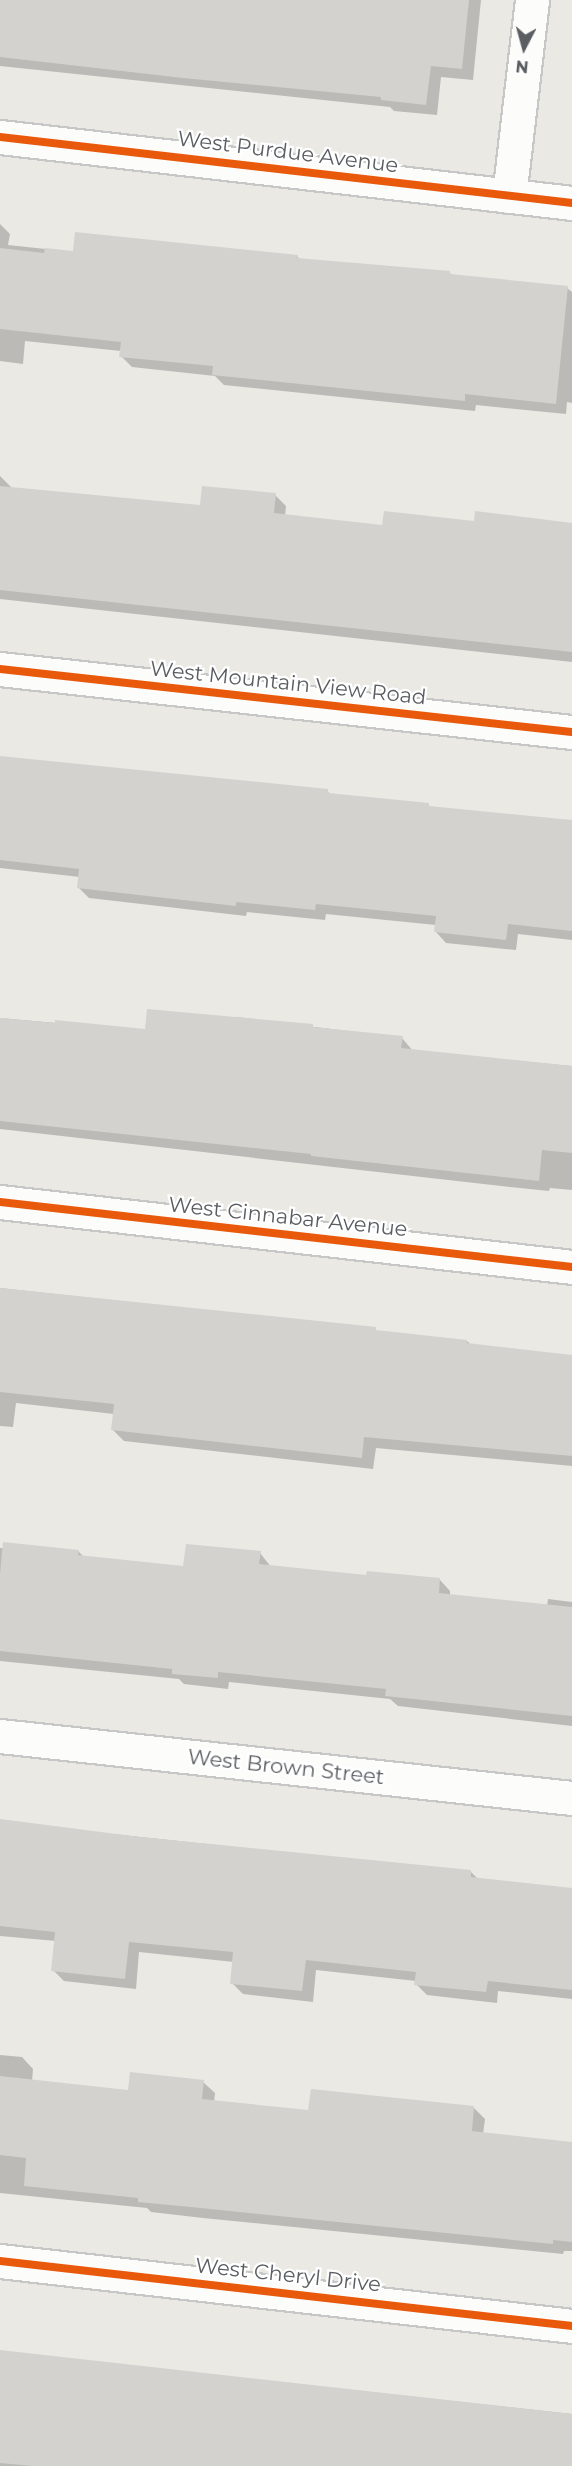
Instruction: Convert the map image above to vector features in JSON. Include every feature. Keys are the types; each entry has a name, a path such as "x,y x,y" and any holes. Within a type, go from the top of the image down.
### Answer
{"street":[{"path":"509,196 532,0"},
{"name":"West Purdue Avenue","path":"0,137 572,203"},
{"name":"West Mountain View Road","path":"0,669 572,732"},
{"name":"West Cinnabar Avenue","path":"0,1202 572,1267"},
{"name":"West Brown Street","path":"0,1736 572,1798"},
{"name":"West Cheryl Drive","path":"0,2261 572,2326"}],"building":[{"path":"0,0 469,0 462,69 431,66 426,105 381,100 381,97 0,57"},
{"path":"75,232 298,255 297,258 450,271 450,274 568,286 556,404 465,394 465,401 212,375 213,366 119,357 121,342 0,329 0,248 44,253 45,248 73,251"},
{"path":"0,486 200,505 202,486 276,493 274,513 382,525 384,511 474,521 475,511 572,523 572,652 0,590"},
{"path":"0,756 328,789 328,793 429,803 429,806 572,820 572,931 508,924 506,940 434,932 436,916 316,904 315,910 236,902 236,906 77,888 79,869 0,860"},
{"path":"147,1009 313,1024 313,1027 403,1036 401,1048 572,1066 572,1153 542,1150 539,1181 0,1121 0,1018 55,1023 55,1020 145,1029"},
{"path":"0,1288 376,1327 376,1330 467,1340 467,1343 572,1355 572,1456 364,1437 362,1458 111,1430 114,1404 0,1392"},
{"path":"3,1542 79,1550 78,1555 183,1566 186,1544 261,1551 259,1564 366,1575 367,1571 440,1578 439,1593 572,1607 572,1716 385,1696 386,1689 218,1672 218,1678 172,1674 172,1669 0,1651 0,1574"},
{"path":"0,1819 140,1837 471,1870 471,1877 572,1888 572,1990 488,1981 486,1992 414,1985 416,1972 306,1960 302,1991 230,1984 233,1952 129,1942 125,1979 51,1971 55,1932 0,1926"},
{"path":"130,2072 204,2080 202,2099 308,2110 311,2089 474,2106 472,2131 572,2142 572,2242 553,2240 553,2244 138,2202 138,2198 24,2186 26,2158 0,2155 0,2076 128,2090"},
{"path":"0,2350 572,2414 572,2466 33,2466 0,2463"}],"cycle path":[{"path":"0,137 572,203"},
{"path":"0,669 572,732"},
{"path":"0,1202 572,1267"},
{"path":"0,2261 572,2326"}]}
